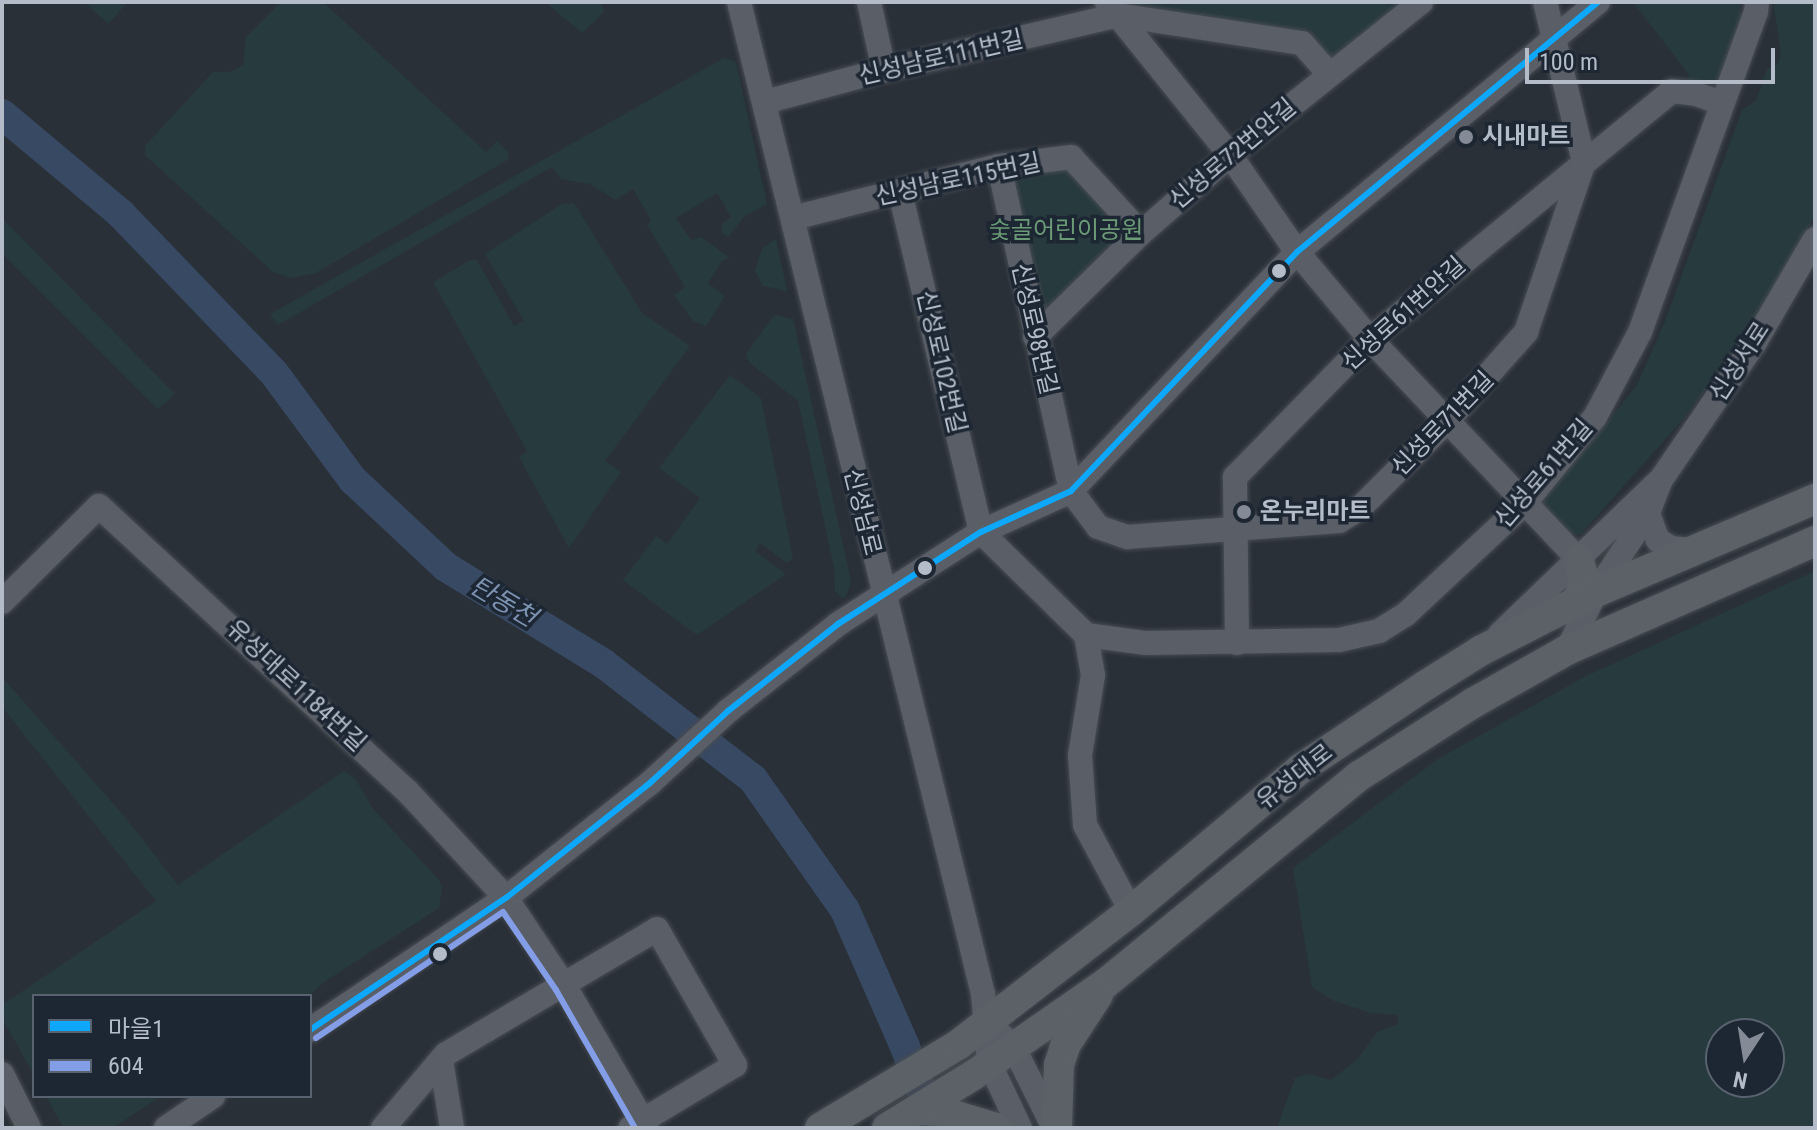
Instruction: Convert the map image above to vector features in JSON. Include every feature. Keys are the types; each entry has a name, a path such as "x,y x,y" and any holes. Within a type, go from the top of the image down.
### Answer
{"main road":[{"name":"유성대로","path":"820,1128 959,1044 1131,911 1300,769 1482,650 1690,550 1815,499"},
{"name":"유성대로","path":"887,1128 919,1110 1106,983 1359,776 1567,650 1815,541"},
{"path":"1579,560 1586,598"},
{"path":"1056,1128 1059,1065 1066,1044 1106,983"},
{"path":"919,1110 940,1111 995,1128"}],"street":[{"name":"신성남로","path":"739,2 987,1022 991,1061"},
{"path":"869,2 884,70"},
{"name":"신성로72번안길","path":"1035,337 1141,233 1230,155 1421,2"},
{"path":"1545,2 1584,162"},
{"path":"312,1029 506,898 650,783 728,711 883,593 981,532 1071,491 1297,252 1598,2"},
{"name":"신성로61번길","path":"1086,635 1146,643 1237,643 1339,640 1379,631 1406,614 1525,503 1595,417 1640,332 1757,2"},
{"name":"신성남로111번길","path":"765,102 1112,9"},
{"path":"1112,9 1302,43 1329,74"},
{"path":"1112,9 1230,155 1297,252 1370,339 1579,560"},
{"name":"신성로61번안길","path":"1237,643 1235,477 1370,339 1672,91 1696,94 1722,103"},
{"name":"신성남로115번길","path":"793,218 999,166 1071,157 1141,233"},
{"name":"신성로71번길","path":"1071,491 1098,527 1127,537 1339,521 1361,507 1448,420 1526,332 1584,162"},
{"name":"신성로98번길","path":"999,166 1071,491"},
{"name":"신성로102번길","path":"900,192 981,532"},
{"name":"신성서로","path":"1660,481 1755,342 1815,239"},
{"path":"1567,650 1586,598 1648,513 1660,481"},
{"path":"1482,650 1660,481"},
{"name":"유성대로1184번길","path":"2,602 99,506 397,780 506,898 564,985 640,1126 735,1065 657,929 564,985 446,1054 383,1128"},
{"path":"1648,513 1658,540 1671,548 1690,550"},
{"path":"981,532 1086,635 1093,675 1080,755 1085,825 1131,911"},
{"path":"441,1060 452,1128"},
{"path":"991,1061 1020,1128"},
{"path":"991,1061 1056,1128"},
{"path":"2,1074 29,1128"},
{"path":"166,1128 210,1098"}],"green space":[{"path":"84,2 128,2 108,24"},
{"path":"281,2 323,2 486,152 497,141 508,152 509,159 316,273 292,278 273,272 145,155 145,146 213,72 230,72 243,65 246,37"},
{"path":"545,2 601,2 604,12 582,33"},
{"path":"1117,2 1415,2 1336,62 1122,8"},
{"path":"1633,2 1740,2 1741,26 1716,96 1686,86 1689,75"},
{"path":"1773,2 1815,2 1815,215 1762,312 1685,417 1581,534 1561,534 1541,503 1637,385 1665,321 1742,110 1756,101 1767,69 1778,64 1781,54"},
{"path":"724,58 736,62 767,204 745,216 728,237 721,232 722,224 731,217 717,193 676,218 691,240 701,237 730,258 722,261 708,283 725,296 706,326 693,321 674,295 685,287 647,225 651,220 633,189 615,200 590,184 561,179 552,167 278,325 270,314"},
{"name":"숯골어린이공원","path":"1069,165 1122,223 1123,241 1042,314 1008,182 1015,172"},
{"path":"574,203 642,313 690,346 605,461 621,472 569,548 519,457 527,451 433,282 470,260 477,260 514,326 524,321 485,254 562,204"},
{"path":"2,218 175,394 158,409 2,253"},
{"path":"776,239 787,291 763,286 755,271 762,248"},
{"path":"774,315 793,319 851,581 846,597 842,598 835,591 834,568 798,401 749,362 746,354"},
{"path":"730,375 761,398 793,558 787,563 760,543 755,551 786,574 697,635 623,580 656,536 667,544 700,498 659,468"},
{"path":"1815,571 1815,1128 1277,1128 1295,1078 1308,1074 1331,1080 1358,1059 1377,1032 1398,1024 1398,1015 1371,1013 1334,1001 1312,987 1293,868 1438,759 1586,676"},
{"path":"2,677 125,817 178,885 344,771 356,780 373,809 438,879 442,887 439,908 324,982 311,994 32,994 32,1071 2,1018 2,1005 156,901 2,707"},
{"path":"47,1098 158,1098 113,1128 63,1128"}],"waterway":[{"name":"탄동천","path":"2,114 120,213 274,373 353,480 446,567 604,664 753,779 845,910 905,1047 936,1128"}],"transit line":[{"name":"마을1","path":"312,1029 506,898 650,783 728,711 838,624 981,532 1071,491 1297,252 1598,2"},
{"name":"604","path":"316,1038 503,912 556,990 635,1128"}],"place":[{"name":"시내마트","path":"1466,137"},
{"name":"온누리마트","path":"1244,512"}]}
